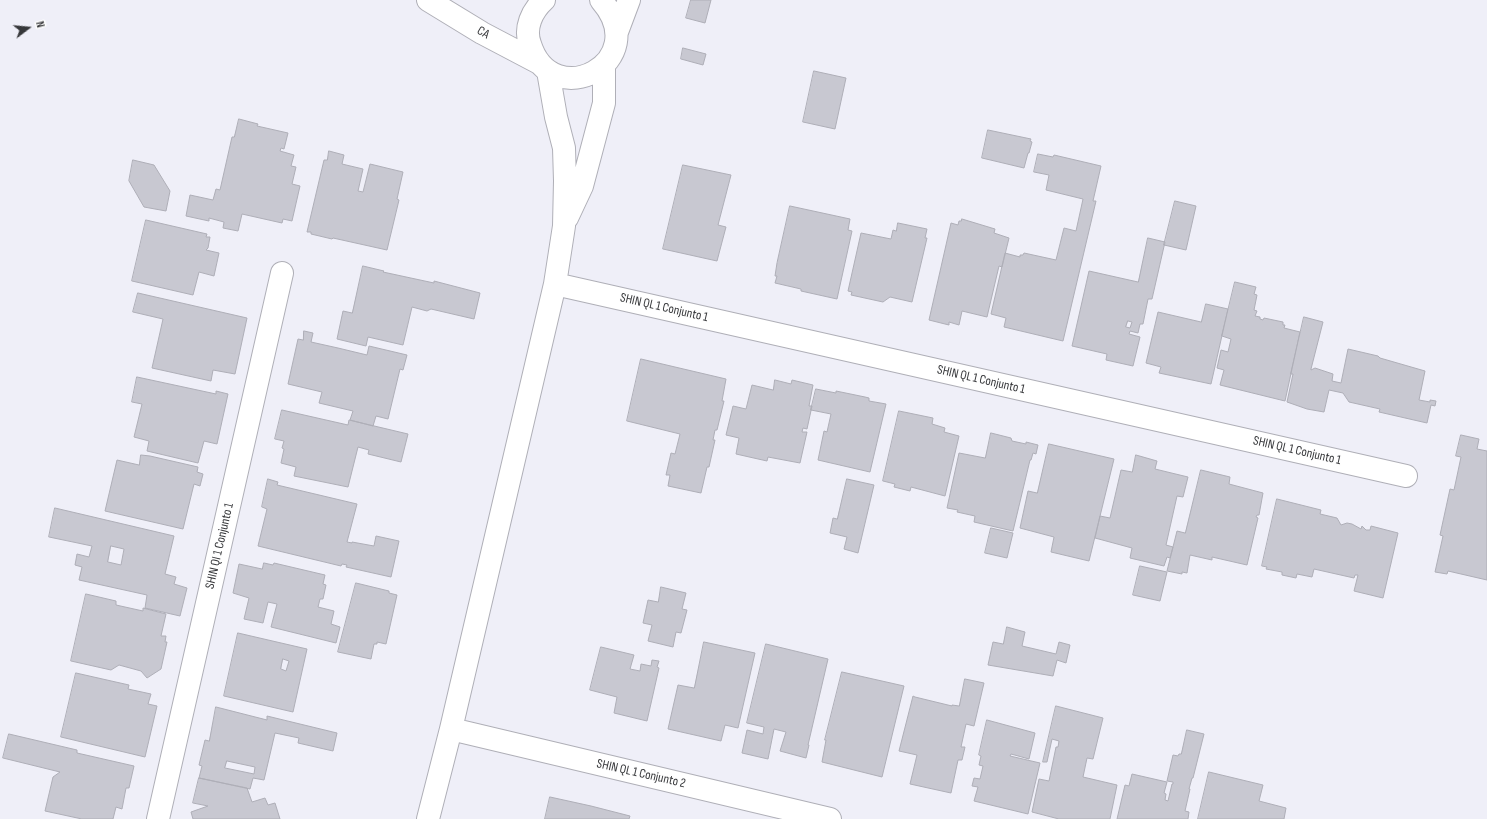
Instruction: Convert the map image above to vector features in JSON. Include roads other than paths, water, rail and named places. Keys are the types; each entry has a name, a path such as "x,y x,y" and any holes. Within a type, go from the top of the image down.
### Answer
{"street":[{"name":"CA","path":"428,0 482,33 559,76 571,78 584,77 604,65"},
{"path":"428,819 451,729 555,284 564,226 564,148 544,67 532,53 529,42 528,29 531,18 537,7 544,0"},
{"path":"564,226 582,186 604,102 604,65 611,56 616,44 617,32 615,20 602,0"},
{"path":"617,32 629,0"},
{"name":"SHIN QI 1 Conjunto 1","path":"158,819 282,273"},
{"name":"SHIN QL 1 Conjunto 1","path":"555,284 1406,476"},
{"name":"SHIN QL 1 Conjunto 2","path":"451,729 830,819"}]}
